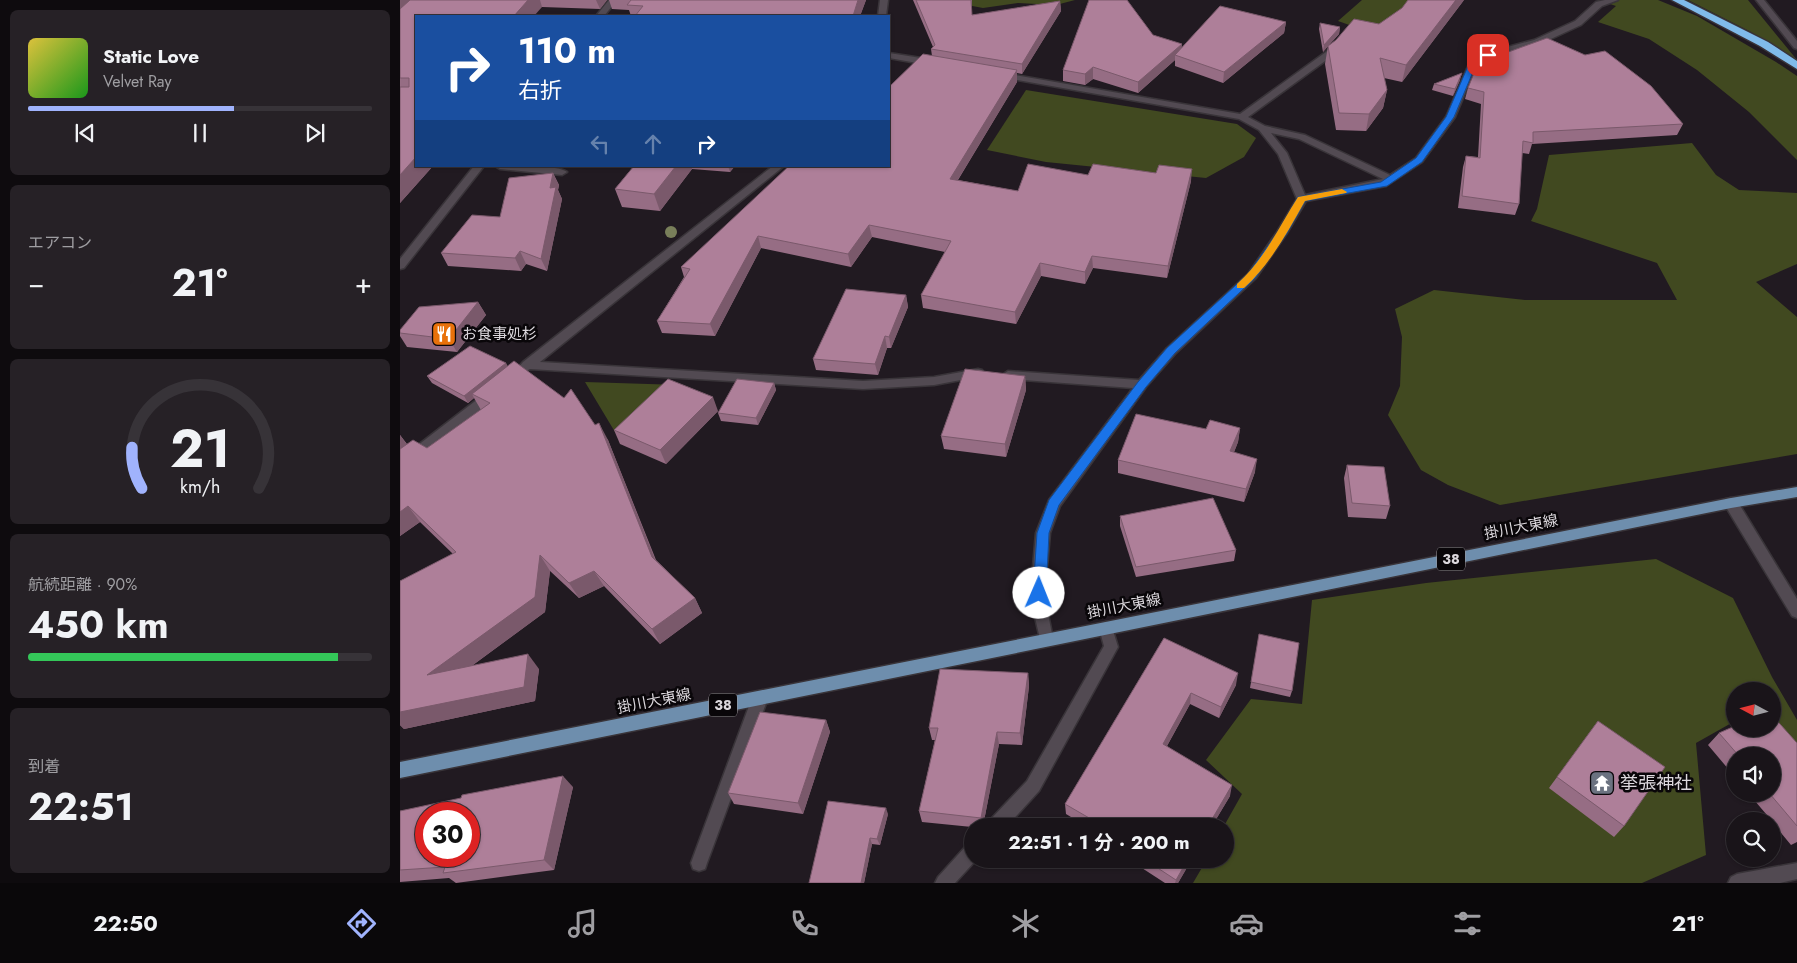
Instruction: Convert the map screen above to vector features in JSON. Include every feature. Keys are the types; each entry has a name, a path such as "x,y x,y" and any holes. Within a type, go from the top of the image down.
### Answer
{"highway":[{"path":"1677,0 1764,44 1797,66"}],"main road":[{"name":"掛川大東線","path":"400,770 1046,639 1731,503 1797,492"}],"street":[{"path":"601,15 612,0"},
{"path":"882,15 884,0"},
{"path":"1046,639 1040,608 1040,567 1043,533 1054,504 1142,384 1171,351 1252,276 1282,233 1302,199 1384,184 1419,160 1450,117 1472,66 1488,55 1537,42 1578,23 1599,4 1614,0"},
{"path":"1760,0 1797,46"},
{"path":"1242,117 1329,54 1345,34"},
{"path":"890,55 947,65"},
{"path":"986,72 1242,117 1262,128 1302,137 1390,179"},
{"path":"1262,128 1282,153 1302,199"},
{"path":"400,266 478,167"},
{"path":"510,167 562,172"},
{"path":"400,466 778,167"},
{"path":"527,365 863,385 934,381 976,373 1142,384"},
{"path":"1731,503 1797,612"},
{"path":"1003,818 1033,786 1111,647 1106,628"},
{"path":"699,863 760,698"},
{"path":"944,883 964,861"},
{"path":"1736,883 1797,871"}],"green space":[{"path":"940,0 1075,0 1056,5 1018,3 983,8"},
{"path":"1362,0 1422,0 1372,33 1338,21"},
{"path":"1598,0 1658,0 1697,16 1797,76 1797,160 1749,112 1697,70 1649,39 1598,22 1616,6"},
{"path":"1688,0 1748,0 1797,60 1751,32"},
{"path":"1026,90 1237,124 1256,138 1244,157 1206,178 1046,162 987,150"},
{"path":"1692,143 1716,175 1739,190 1797,193 1797,264 1756,282 1797,317 1797,454 1500,505 1448,485 1421,470 1388,415 1400,386 1402,337 1395,309 1434,290 1525,300 1677,300 1657,263 1531,221 1537,209 1549,155"},
{"path":"585,382 680,385 615,432"},
{"path":"1656,559 1733,598 1775,682 1726,682 1726,726 1696,743 1706,855 1642,883 1193,883 1202,868 1234,868 1234,818 1228,818 1242,794 1206,760 1251,699 1302,704 1312,600 1426,583"},
{"path":"1781,692 1797,720 1797,761 1779,738 1781,738"}],"building":[{"path":"410,0 528,0 515,15 415,15 415,158 400,175 400,87 409,87 409,78 400,78 400,9"},
{"path":"631,0 858,0 853,15 636,15 643,6 627,5"},
{"path":"916,0 971,0 972,15 1060,1 1022,64 931,49 935,45"},
{"path":"1089,0 1127,0 1153,35 1182,44 1138,82 1093,67 1085,74 1063,70"},
{"path":"1408,0 1456,0 1406,65 1380,58 1387,90 1369,114 1339,113 1328,46 1336,40 1354,19 1379,24 1402,8"},
{"path":"1220,6 1286,22 1224,72 1175,55"},
{"path":"1320,23 1340,27 1324,45"},
{"path":"1547,38 1585,55 1605,51 1651,86 1683,124 1533,132 1533,143 1523,141 1519,204 1462,196 1466,156 1480,158 1484,92 1468,88 1478,63"},
{"path":"923,54 1017,70 950,179 1018,191 1028,164 1088,175 1093,164 1156,173 1159,165 1192,169 1168,266 1092,256 1085,272 1040,263 1015,312 921,295 951,241 869,225 848,254 758,236 710,324 657,321 690,269 681,267 788,167 890,167 890,86"},
{"path":"1462,73 1455,89 1434,84"},
{"path":"633,167 675,167 654,194 615,189"},
{"path":"553,173 550,188 556,187 541,259 520,251 515,258 441,253 472,215 500,217 509,178"},
{"path":"846,289 906,295 889,337 885,336 875,364 813,359"},
{"path":"478,302 449,339 400,333 400,330 419,307"},
{"path":"470,346 506,363 464,396 427,376"},
{"path":"514,361 564,398 571,389 595,425 599,423 652,557 695,598 652,629 594,571 569,583 540,555 535,597 427,675 528,654 524,687 400,712 400,581 456,552 408,506 400,512 400,449 413,440 427,448 490,403 472,394"},
{"path":"965,369 1025,376 1005,444 941,436"},
{"path":"668,379 713,397 660,450 614,430"},
{"path":"737,379 774,383 756,418 718,413"},
{"path":"1136,414 1206,429 1210,420 1240,428 1230,451 1257,459 1246,489 1118,460"},
{"path":"1347,465 1384,467 1390,506 1352,503"},
{"path":"1213,498 1236,550 1136,567 1120,516"},
{"path":"1259,634 1299,643 1292,691 1251,682"},
{"path":"1164,638 1238,673 1221,707 1191,693 1163,744 1232,785 1213,818 1089,818 1065,804"},
{"path":"940,669 1028,673 1020,733 997,732 981,818 919,811 938,728 929,728"},
{"path":"760,712 826,720 798,803 728,793"},
{"name":"挙張神社","path":"1598,721 1665,767 1624,826 1557,777"},
{"path":"1781,725 1797,743 1797,826 1777,802 1781,802 1781,747 1731,747 1719,733 1726,730 1726,738 1781,738"},
{"path":"563,776 544,860 443,873 445,867 480,867 480,802 442,802 461,798 462,795"},
{"path":"828,801 886,808 877,839 870,838 861,883 809,883"},
{"path":"415,808 415,867 445,867 400,870 400,811"},
{"path":"1158,868 1183,868 1176,880"}],"slow traffic":[{"path":"1241,286 1252,276 1282,233 1302,199 1342,192"}],"place":[{"name":"お食事処杉","path":"444,334"},
{"name":"挙張神社","path":"1602,783"}],"route":[{"path":"1039,593 1043,533 1054,504 1142,384 1171,351 1252,276 1282,233 1302,199 1384,184 1419,160 1450,117 1472,66 1488,55"}]}
